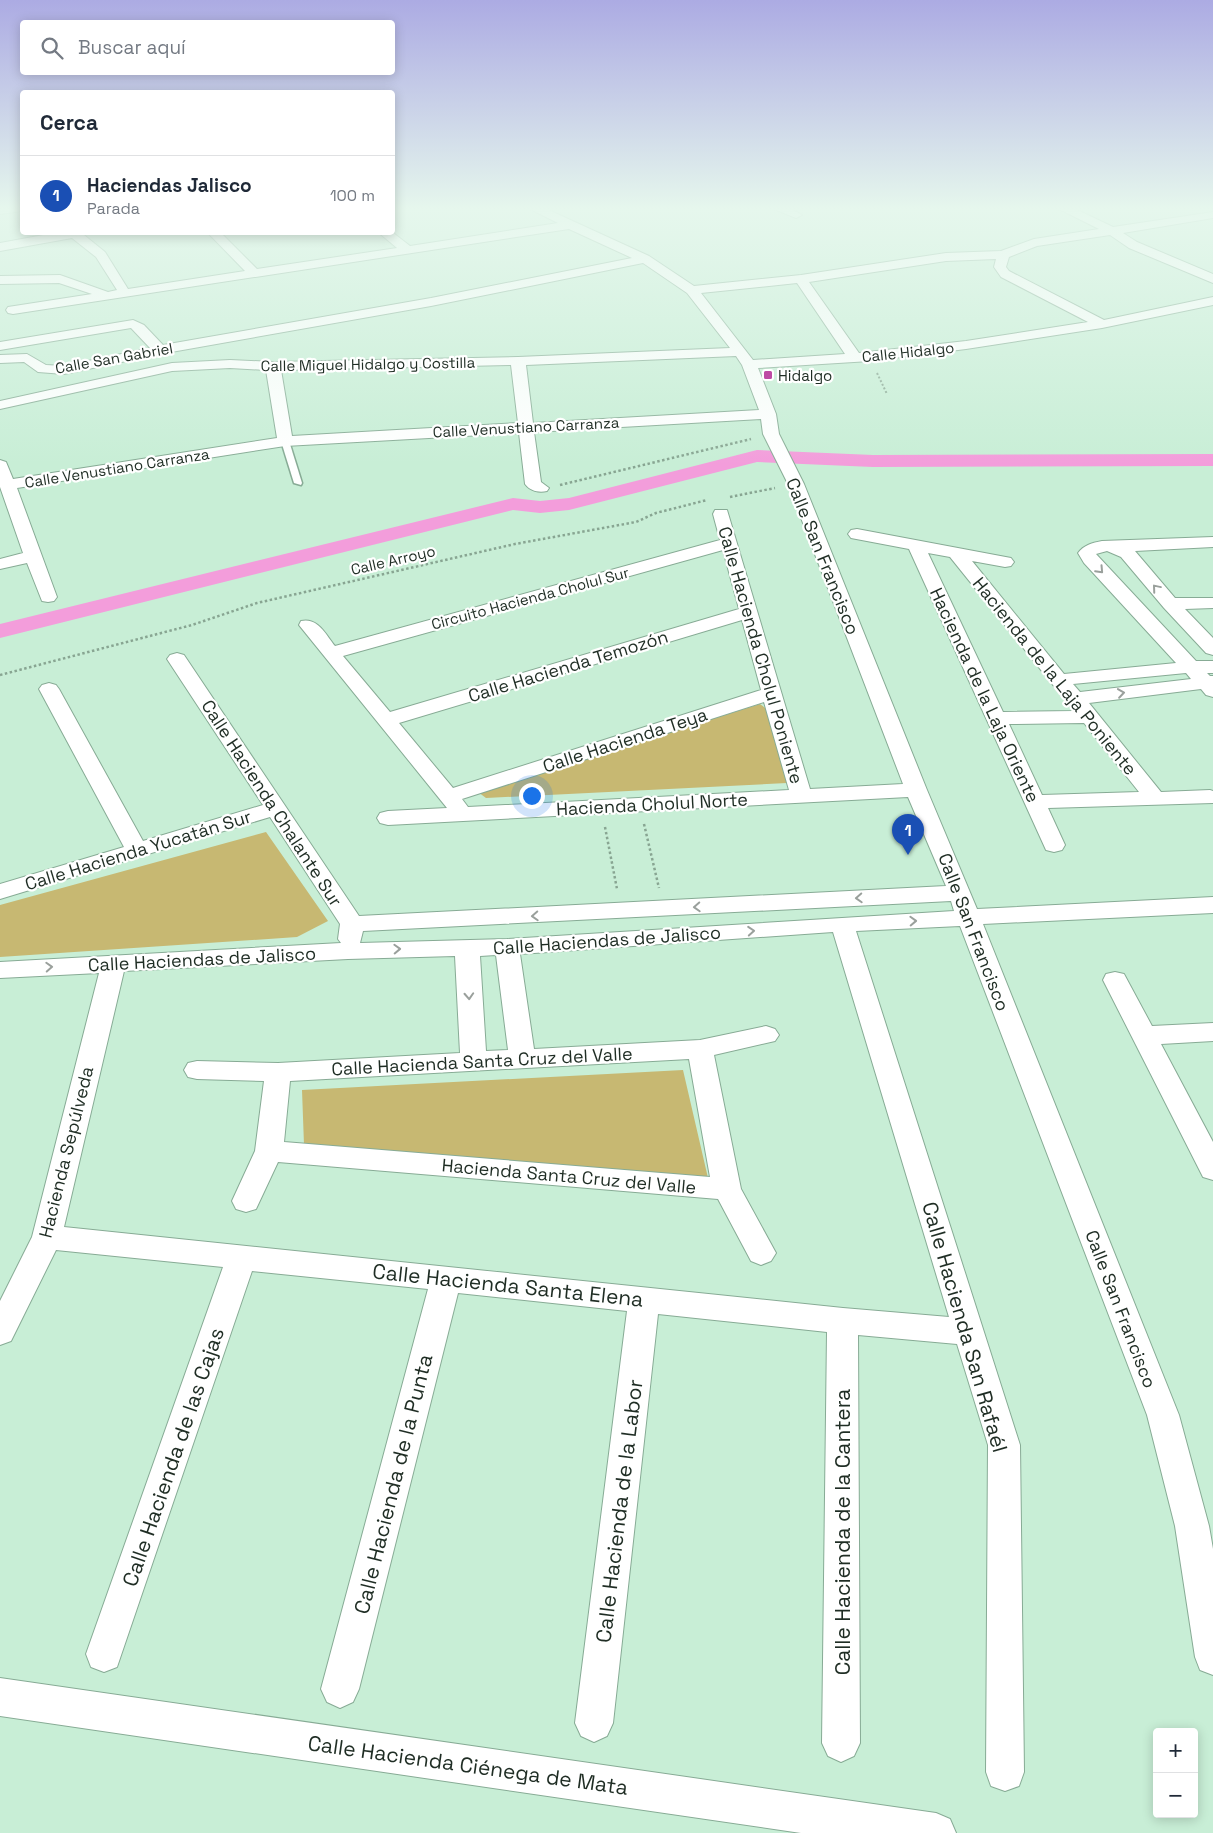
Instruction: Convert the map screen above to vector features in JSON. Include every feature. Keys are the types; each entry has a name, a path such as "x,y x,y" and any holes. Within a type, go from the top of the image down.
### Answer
{"street":[{"path":"1,293 9,325 106,295 121,293"},
{"path":"99,293 106,295"},
{"name":"Calle San Gabriel","path":"0,359 27,358 43,370 52,371 478,293"},
{"name":"Calle San Francisco","path":"694,293 749,364 782,458 916,790 960,893 1163,1415 1192,1526 1213,1657"},
{"path":"810,293 855,358"},
{"path":"1041,293 1102,324"},
{"name":"Calle Hidalgo","path":"749,364 855,358 966,345 1102,324 1213,301"},
{"path":"0,346 133,324 160,350"},
{"name":"Calle Miguel Hidalgo y Costilla","path":"0,405 172,367 230,364 272,366 518,361 740,352"},
{"path":"646,356 654,373"},
{"path":"518,361 534,484 541,488"},
{"path":"272,366 285,441"},
{"name":"Calle Venustiano Carranza","path":"8,484 285,441 768,414"},
{"name":"Calle Venustiano Carranza","path":"0,465 48,597"},
{"name":"Calle Hacienda Cholul Poniente","path":"724,506 729,543 801,795"},
{"path":"857,534 1004,562"},
{"path":"1211,680 1190,667 1086,553 1099,547 1213,542"},
{"name":"Circuito Hacienda Cholul Sur","path":"331,653 729,543"},
{"name":"Hacienda de la Laja Oriente","path":"916,545 1054,845"},
{"path":"1112,547 1127,553 1170,604 1213,649"},
{"name":"Hacienda de la Laja Poniente","path":"956,553 1059,680 1073,700 1090,717 1155,798"},
{"path":"0,564 34,556"},
{"path":"1170,604 1213,603"},
{"name":"Calle Hacienda Temozón","path":"386,720 749,612"},
{"path":"308,625 463,814"},
{"name":"Calle Hacienda Chalante Sur","path":"177,659 352,924 348,951"},
{"path":"1059,680 1190,667"},
{"path":"1073,700 1211,680"},
{"path":"49,689 137,851"},
{"name":"Calle Hacienda Teya","path":"449,796 772,693"},
{"path":"996,718 1090,717"},
{"name":"Hacienda Cholul Norte","path":"388,818 916,790"},
{"path":"1034,802 1210,797"},
{"name":"Calle Hacienda Yucatán Sur","path":"0,892 276,808"},
{"name":"Calle Haciendas de Jalisco","path":"352,924 621,912 664,908 960,893"},
{"name":"Calle Haciendas de Jalisco","path":"0,970 348,951 507,947 842,924 969,919 1213,905"},
{"name":"Calle Hacienda San Rafaél","path":"842,924 1004,1445 1005,1772"},
{"path":"467,947 472,1061"},
{"path":"507,947 522,1060"},
{"name":"Hacienda Sepúlveda","path":"0,1332 47,1237 112,964"},
{"path":"1115,980 1213,1169"},
{"path":"1143,1036 1213,1032"},
{"name":"Calle Hacienda Santa Cruz del Valle","path":"197,1070 278,1072 522,1060 700,1049 766,1035"},
{"path":"700,1049 727,1189 761,1253"},
{"path":"246,1201 269,1150 278,1072"},
{"name":"Hacienda Santa Cruz del Valle","path":"269,1150 727,1189"},
{"name":"Calle Hacienda Santa Elena","path":"47,1237 241,1259 843,1321 970,1332"},
{"name":"Calle Hacienda de las Cajas","path":"104,1654 241,1259"},
{"name":"Calle Hacienda de la Punta","path":"340,1689 446,1279"},
{"name":"Calle Hacienda de la Labor","path":"594,1723 644,1299"},
{"name":"Calle Hacienda de la Cantera","path":"841,1743 843,1321"},
{"name":"Calle Hacienda Ciénega de Mata","path":"0,1697 936,1833"}],"lane":[{"path":"285,441 298,483"}],"path":[{"path":"541,488 782,458"},
{"path":"724,506 782,458"},
{"name":"Calle Arroyo","path":"0,675 192,625 256,602 515,544 636,522 656,513 708,500"},
{"path":"640,804 664,908"},
{"path":"601,806 621,912"}],"shaded area":[{"path":"760,704 769,711 787,783 486,798 478,792"},
{"path":"266,832 328,921 297,937 0,957 0,905"},
{"path":"683,1070 708,1178 304,1145 302,1090"}],"waterway":[{"path":"0,631 513,504 540,507 569,504 757,456 873,461 1213,460"}],"place":[{"name":"Hidalgo","path":"768,375"},
{"name":"Haciendas Jalisco","path":"908,855"}]}
